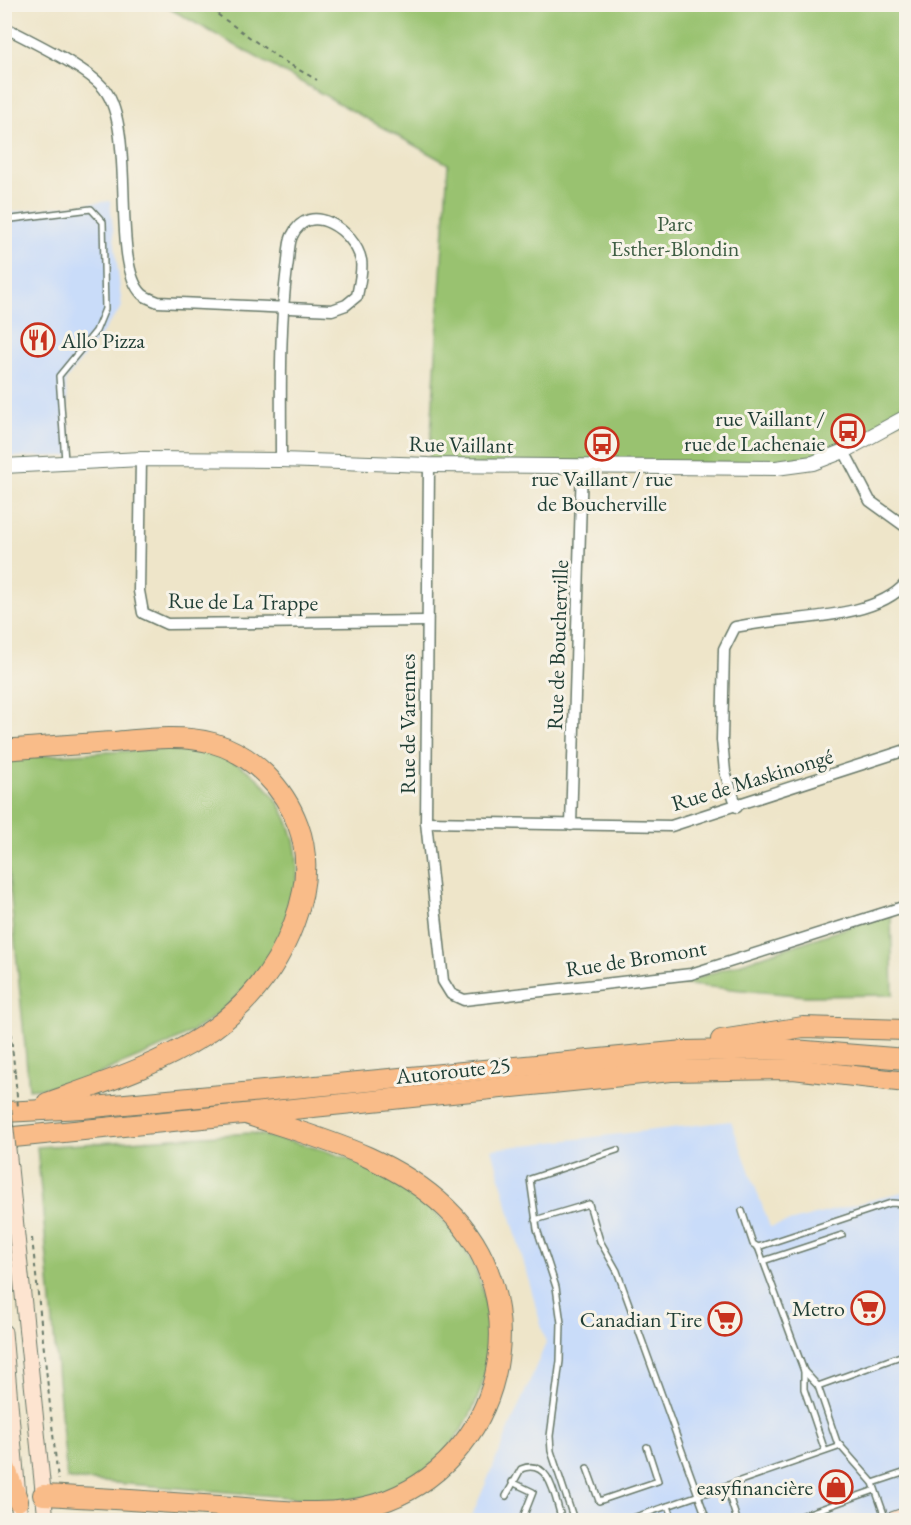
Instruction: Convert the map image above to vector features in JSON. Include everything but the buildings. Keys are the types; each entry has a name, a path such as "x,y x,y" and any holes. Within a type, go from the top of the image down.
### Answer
{"highway":[{"path":"4,750 170,738 199,740 224,747 249,761 278,788 297,822 305,856 303,893 286,942 263,980 232,1013 204,1036 155,1064 28,1110"},
{"path":"624,1055 803,1027 906,1030"},
{"name":"Autoroute 25","path":"4,1111 94,1106 624,1055 781,1049 906,1059"},
{"name":"Autoroute 25","path":"4,1138 671,1071 793,1069 906,1082"},
{"path":"44,1495 312,1512 364,1507 402,1494 434,1474 461,1447 483,1412 497,1366 499,1316 486,1265 462,1226 426,1191 368,1156 246,1114"},
{"path":"4,1464 18,1501"}],"main road":[{"path":"4,1111 46,1521"},
{"path":"4,1332 20,1521"},
{"path":"892,1521 906,1515"}],"street":[{"path":"4,27 79,69 105,90 112,105 119,136 130,274 142,294 158,302 282,308 332,310 346,305 357,296 361,260 353,241 339,226 318,218 303,222 291,236 282,308 280,460"},
{"name":"Rue Vaillant","path":"4,466 65,461 141,459 280,460 429,465 776,468 813,463 844,451 906,417"},
{"path":"844,451 870,501 906,527"},
{"name":"Rue de La Trappe","path":"141,459 140,591 143,613 167,624 426,621"},
{"name":"Rue de Varennes","path":"429,465 426,822 443,981"},
{"name":"Rue de Boucherville","path":"571,825 582,466"},
{"path":"737,807 725,772 722,740 724,649 735,627 761,621 821,617 875,603 899,591 906,583"},
{"name":"Rue de Maskinongé","path":"426,822 671,826 737,807 906,750"},
{"name":"Rue de Bromont","path":"443,981 451,994 464,1000 691,974 906,906"}],"lane":[{"path":"4,219 91,209 103,222 105,309 96,331 60,376 65,461"},
{"path":"574,1521 551,1451 550,1436 560,1361 561,1323 556,1287 536,1220 530,1179 617,1150"},
{"path":"758,1247 891,1203 906,1206"},
{"path":"536,1220 589,1204 600,1240 614,1263 706,1521"},
{"path":"742,1211 753,1244 758,1247 804,1371 804,1389 825,1451"},
{"path":"763,1261 842,1235"},
{"path":"818,1386 906,1354"},
{"path":"804,1371 818,1386 841,1446 873,1483 886,1521"},
{"path":"627,1521 841,1446"},
{"path":"587,1468 599,1501 658,1481 647,1447"},
{"path":"506,1496 521,1469 531,1466 541,1469 547,1476 562,1521"},
{"path":"873,1483 906,1472"},
{"path":"512,1482 533,1492 522,1521"},
{"path":"726,1486 737,1521"},
{"path":"789,1521 875,1490"},
{"path":"668,1506 673,1521"}],"path":[{"path":"203,4 280,60 317,80"},
{"path":"4,970 15,1074"},
{"path":"31,1229 58,1478"},
{"path":"61,1511 62,1521"}],"shaded area":[{"path":"110,201 122,307 65,381 72,456 5,457 4,213"},
{"path":"731,1121 770,1227 906,1191 906,1520 470,1520 546,1343 492,1149"}],"green space":[{"name":"Parc Esther-Blondin","path":"163,5 906,5 906,418 813,463 429,465 448,164"},
{"path":"178,748 210,753 238,764 258,779 274,797 286,818 294,841 298,866 296,891 290,916 280,940 249,983 231,1002 191,1032 84,1081 29,1089 5,835 4,758"},
{"path":"891,913 893,995 806,996 679,984"},
{"path":"251,1133 329,1152 354,1161 402,1185 443,1220 466,1251 481,1286 488,1322 488,1358 479,1394 463,1427 440,1457 410,1482 384,1493 355,1499 336,1501 67,1479 37,1147"}],"place":[{"name":"Allo Pizza","path":"38,340"},
{"name":"rue Vaillant / rue de Lachenaie","path":"848,431"},
{"name":"rue Vaillant / rue de Boucherville","path":"602,444"},
{"name":"Metro","path":"868,1308"},
{"name":"Canadian Tire","path":"725,1319"},
{"name":"easyfinancière","path":"836,1487"}]}
